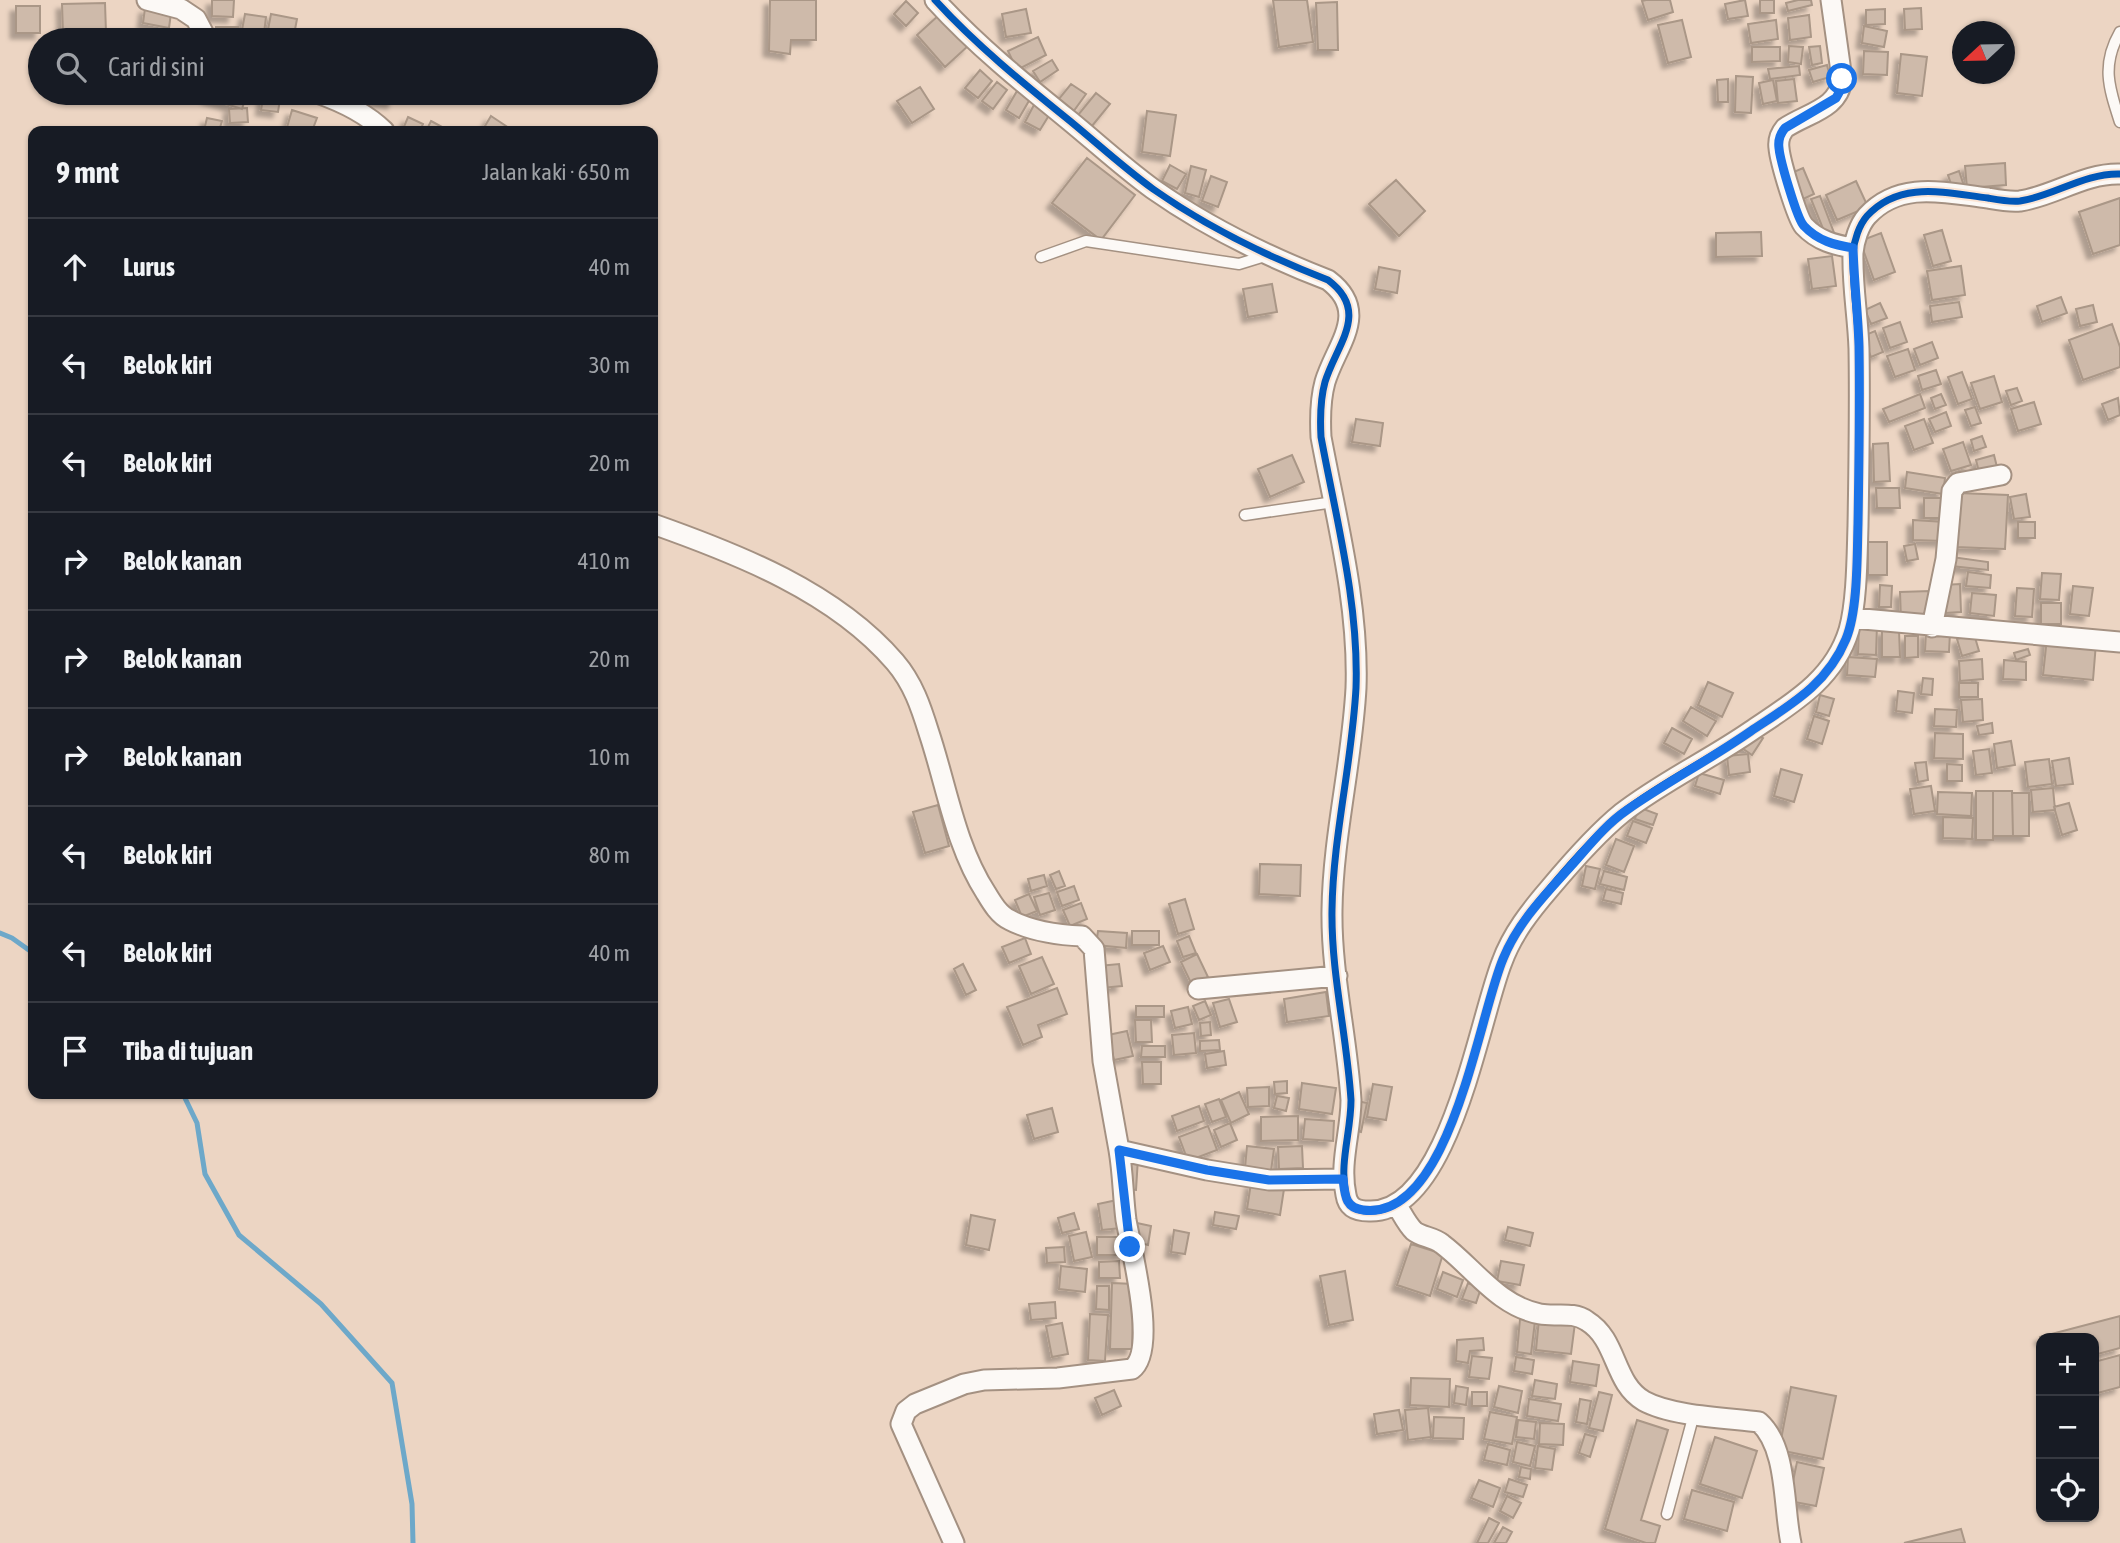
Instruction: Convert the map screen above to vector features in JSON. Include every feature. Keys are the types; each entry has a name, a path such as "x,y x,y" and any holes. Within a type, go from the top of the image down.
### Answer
{"street":[{"path":"147,0 181,9 196,19 201,28"},
{"path":"935,0 973,39 1023,83 1153,188 1202,221 1328,281 1339,289 1349,308 1346,334 1326,382 1320,418 1351,610 1356,687 1332,912 1351,1100 1343,1179 1346,1200 1350,1206 1371,1212 1396,1204 1426,1176 1455,1116 1501,964 1514,937 1535,907 1585,848 1624,812 1778,715 1824,676 1839,653 1852,618 1857,548 1859,344 1853,248 1861,224 1888,200 1911,192 1943,192 2013,202 2037,197 2093,177 2120,174"},
{"path":"1831,0 1842,79 1841,89 1831,103 1785,128 1781,133 1779,148 1794,206 1804,226 1824,241 1853,248"},
{"path":"345,105 378,126"},
{"path":"1932,627 1946,559 1952,491 1958,483 2001,475"},
{"path":"658,526 784,577 874,640 896,664 918,700 942,771 964,852 979,883 997,910 1009,920 1035,929 1083,936 1094,949 1103,1061 1119,1150 1130,1247 1144,1325 1139,1360 1132,1368 1058,1378 984,1380 964,1384 915,1404 906,1411 901,1424 954,1543"},
{"path":"1852,618 2120,642"},
{"path":"1198,989 1337,975"},
{"path":"1119,1150 1207,1170 1269,1180 1343,1179"},
{"path":"1396,1204 1405,1221 1417,1234 1439,1241 1505,1299 1540,1314 1584,1318 1595,1326 1603,1334 1633,1393 1655,1406 1759,1423 1774,1441 1791,1543"}],"lane":[{"path":"2120,32 2112,47 2108,66 2112,97 2120,122"},
{"path":"1041,257 1076,243 1086,242 1239,264 1269,255"},
{"path":"1245,515 1334,502"},
{"path":"1667,1514 1694,1413"}],"building":[{"path":"212,0 234,0 233,17 212,16"},
{"path":"770,0 816,0 816,40 791,40 790,54 769,51"},
{"path":"1273,0 1307,0 1313,42 1279,47"},
{"path":"1670,0 1673,12 1648,20 1642,1"},
{"path":"1745,0 1748,16 1728,19 1725,4"},
{"path":"1760,0 1774,0 1774,13 1760,13"},
{"path":"1811,0 1812,5 1788,11 1786,3"},
{"path":"906,1 918,13 906,26 894,14"},
{"path":"1337,2 1338,50 1318,50 1316,3"},
{"path":"105,3 106,28 63,28 62,4"},
{"path":"16,6 40,6 40,28 28,28 28,33 16,33"},
{"path":"145,8 171,13 169,28 143,23"},
{"path":"1921,8 1922,29 1905,30 1904,9"},
{"path":"1026,9 1031,33 1006,37 1002,14"},
{"path":"1885,9 1885,24 1866,25 1866,10"},
{"path":"245,14 266,17 265,28 242,28"},
{"path":"271,14 297,19 295,28 268,28"},
{"path":"939,15 968,46 945,67 917,35"},
{"path":"1809,15 1811,37 1790,40 1788,18"},
{"path":"1682,20 1691,57 1668,63 1658,25"},
{"path":"1776,20 1778,39 1751,43 1748,24"},
{"path":"1864,26 1887,31 1884,47 1862,43"},
{"path":"1038,37 1046,55 1017,70 1008,51"},
{"path":"1789,46 1803,47 1801,64 1788,62"},
{"path":"1820,46 1822,63 1812,65 1809,47"},
{"path":"1752,47 1780,47 1780,61 1752,62"},
{"path":"1864,51 1888,52 1887,75 1863,74"},
{"path":"1901,54 1927,57 1922,96 1897,93"},
{"path":"1052,60 1058,70 1040,82 1033,71"},
{"path":"1827,65 1830,77 1813,82 1809,70"},
{"path":"1799,66 1800,75 1770,79 1768,69"},
{"path":"980,70 992,81 978,98 965,88"},
{"path":"1736,76 1753,77 1751,113 1735,112"},
{"path":"1728,79 1728,102 1718,102 1717,80"},
{"path":"1794,79 1797,101 1778,103 1776,81"},
{"path":"1773,80 1777,101 1763,104 1759,83"},
{"path":"997,82 1007,90 993,109 982,101"},
{"path":"1071,84 1086,94 1073,112 1058,100"},
{"path":"920,87 934,109 912,123 897,101"},
{"path":"1017,91 1030,99 1019,118 1006,110"},
{"path":"1096,93 1110,104 1092,126 1078,115"},
{"path":"1035,103 1051,112 1040,130 1025,122"},
{"path":"262,105 279,105 278,112 261,110"},
{"path":"247,108 248,122 230,123 229,109"},
{"path":"292,110 317,118 314,126 287,126"},
{"path":"1147,111 1176,115 1170,156 1142,152"},
{"path":"491,116 506,126 485,126"},
{"path":"408,117 423,124 422,126 404,126"},
{"path":"207,118 222,121 220,126 205,126"},
{"path":"1087,158 1135,195 1101,240 1052,203"},
{"path":"2005,163 2006,185 1967,188 1965,166"},
{"path":"1170,165 1186,174 1177,189 1162,181"},
{"path":"1191,166 1206,170 1199,197 1185,193"},
{"path":"1803,168 1814,194 1801,200 1789,174"},
{"path":"1959,171 1964,186 1953,190 1948,175"},
{"path":"1211,176 1227,182 1218,207 1202,201"},
{"path":"1396,180 1425,211 1399,236 1369,204"},
{"path":"1856,181 1868,207 1837,220 1826,195"},
{"path":"1820,196 1836,238 1828,241 1811,199"},
{"path":"2120,198 2120,245 2093,254 2079,212"},
{"path":"1942,230 1951,261 1933,266 1924,235"},
{"path":"1761,232 1762,256 1716,257 1716,233"},
{"path":"1881,233 1895,272 1874,280 1860,241"},
{"path":"1832,256 1836,286 1812,289 1808,259"},
{"path":"1961,266 1965,295 1932,300 1927,271"},
{"path":"1379,267 1400,271 1397,293 1375,289"},
{"path":"1272,284 1277,312 1248,317 1243,289"},
{"path":"2061,297 2067,313 2042,322 2037,306"},
{"path":"1959,302 1962,317 1932,322 1930,306"},
{"path":"1880,303 1887,318 1871,324 1865,310"},
{"path":"2093,305 2097,322 2080,326 2076,309"},
{"path":"1900,322 1907,342 1890,348 1883,328"},
{"path":"2112,324 2120,347 2120,367 2083,380 2069,340"},
{"path":"1875,331 1883,352 1871,357 1863,336"},
{"path":"1932,342 1938,358 1920,365 1914,349"},
{"path":"1908,349 1915,370 1895,377 1887,356"},
{"path":"1936,370 1941,384 1922,390 1918,376"},
{"path":"1962,372 1972,399 1958,404 1948,377"},
{"path":"1994,376 2002,402 1980,409 1971,383"},
{"path":"2017,388 2022,401 2011,405 2006,391"},
{"path":"1920,394 1925,408 1889,422 1883,409"},
{"path":"1941,394 1946,405 1935,409 1931,398"},
{"path":"2118,398 2120,415 2108,420 2102,404"},
{"path":"2034,402 2041,424 2018,431 2011,409"},
{"path":"1975,407 1981,423 1971,426 1965,410"},
{"path":"1946,412 1951,426 1935,432 1929,419"},
{"path":"1356,419 1383,423 1380,446 1352,442"},
{"path":"1924,419 1933,443 1914,450 1905,426"},
{"path":"1982,436 1986,447 1974,451 1971,440"},
{"path":"1963,442 1971,465 1951,471 1943,449"},
{"path":"1888,443 1890,481 1874,482 1873,444"},
{"path":"1292,455 1304,482 1270,497 1258,469"},
{"path":"1994,455 1997,467 1979,472 1976,460"},
{"path":"1907,472 1945,478 1943,494 1905,488"},
{"path":"1876,488 1899,488 1900,508 1877,508"},
{"path":"1958,493 2008,495 2005,549 1956,547"},
{"path":"2026,494 2030,517 2014,519 2010,497"},
{"path":"1924,498 1945,498 1945,518 1924,518"},
{"path":"1913,520 1945,522 1944,541 1913,540"},
{"path":"2018,522 2035,522 2035,538 2018,538"},
{"path":"1868,542 1887,542 1887,575 1868,575"},
{"path":"1915,544 1918,559 1907,561 1904,546"},
{"path":"1952,557 1988,562 1988,570 1951,566"},
{"path":"1968,572 1991,575 1990,588 1966,586"},
{"path":"2042,573 2061,574 2059,600 2040,599"},
{"path":"1960,584 1961,612 1945,613 1943,585"},
{"path":"1880,585 1892,586 1891,607 1879,607"},
{"path":"2073,586 2093,588 2089,616 2070,614"},
{"path":"2017,588 2034,589 2032,617 2015,616"},
{"path":"1930,591 1932,618 1901,620 1900,592"},
{"path":"1972,593 1996,595 1994,616 1970,613"},
{"path":"2041,603 2061,603 2061,624 2041,624"},
{"path":"1859,625 1877,625 1876,655 1858,654"},
{"path":"1882,630 1899,630 1900,657 1882,657"},
{"path":"1926,632 1950,633 1949,652 1925,651"},
{"path":"1974,634 1979,651 1962,656 1957,639"},
{"path":"1905,636 1918,636 1918,657 1905,658"},
{"path":"2047,638 2096,643 2093,680 2043,675"},
{"path":"2028,649 2030,655 2016,660 2014,653"},
{"path":"1848,657 1877,659 1875,677 1847,675"},
{"path":"1982,659 1983,679 1960,681 1959,661"},
{"path":"2004,660 2026,662 2026,680 2003,679"},
{"path":"1923,678 1933,679 1932,695 1921,694"},
{"path":"1708,682 1733,693 1722,717 1698,705"},
{"path":"1959,683 1978,683 1978,697 1959,697"},
{"path":"1898,691 1914,693 1912,713 1896,711"},
{"path":"1820,695 1834,699 1829,716 1816,712"},
{"path":"1982,699 1983,720 1963,722 1961,700"},
{"path":"1691,707 1716,721 1707,736 1683,721"},
{"path":"1935,709 1957,710 1956,727 1934,726"},
{"path":"1814,716 1829,721 1822,744 1807,739"},
{"path":"1992,723 1993,733 1979,735 1977,726"},
{"path":"1672,728 1692,739 1684,754 1664,743"},
{"path":"1752,732 1763,738 1752,755 1742,748"},
{"path":"1935,733 1963,734 1963,759 1934,758"},
{"path":"2011,741 2015,765 1997,768 1994,744"},
{"path":"1989,749 1992,773 1976,775 1973,751"},
{"path":"1748,754 1750,772 1729,775 1727,756"},
{"path":"2069,758 2073,784 2056,786 2052,761"},
{"path":"2049,759 2052,784 2028,787 2025,762"},
{"path":"1926,762 1928,780 1918,782 1915,763"},
{"path":"1947,764 1962,765 1962,781 1947,781"},
{"path":"1781,769 1802,775 1794,802 1774,796"},
{"path":"1699,773 1724,780 1720,794 1695,786"},
{"path":"1931,786 1935,811 1914,814 1910,789"},
{"path":"2053,788 2055,810 2033,812 2031,790"},
{"path":"1976,791 1993,791 1993,840 1976,840"},
{"path":"1993,791 2012,791 2013,836 1993,836"},
{"path":"1938,792 1972,793 1971,816 1937,814"},
{"path":"2012,793 2029,793 2029,836 2013,836"},
{"path":"2069,803 2077,830 2062,835 2054,807"},
{"path":"938,805 949,846 925,853 913,812"},
{"path":"1638,807 1657,814 1653,825 1635,819"},
{"path":"1943,817 1973,818 1972,839 1943,838"},
{"path":"1633,821 1652,828 1646,843 1627,836"},
{"path":"1616,839 1634,846 1624,872 1606,865"},
{"path":"1260,864 1301,865 1300,896 1259,894"},
{"path":"1586,866 1600,869 1595,889 1582,886"},
{"path":"1059,871 1065,886 1056,889 1050,875"},
{"path":"1604,871 1627,877 1624,890 1600,884"},
{"path":"1044,875 1047,886 1031,891 1028,879"},
{"path":"1074,886 1079,900 1062,906 1057,892"},
{"path":"1606,889 1623,893 1621,904 1603,900"},
{"path":"1049,893 1055,910 1040,915 1034,897"},
{"path":"1029,894 1037,911 1022,917 1015,900"},
{"path":"1185,899 1194,929 1178,934 1169,904"},
{"path":"1081,903 1087,919 1070,926 1063,910"},
{"path":"1098,931 1127,933 1126,948 1096,945"},
{"path":"1132,931 1159,931 1159,945 1132,945"},
{"path":"1189,936 1196,953 1183,957 1177,941"},
{"path":"1025,938 1031,954 1009,963 1002,947"},
{"path":"1163,946 1170,962 1150,970 1144,953"},
{"path":"1197,954 1208,977 1192,985 1181,962"},
{"path":"1042,957 1054,984 1031,994 1019,966"},
{"path":"963,964 976,990 966,995 954,969"},
{"path":"1119,964 1122,986 1101,988 1099,966"},
{"path":"1057,988 1067,1014 1038,1025 1042,1037 1023,1045 1007,1007"},
{"path":"1326,992 1329,1016 1287,1022 1284,999"},
{"path":"1229,999 1237,1022 1220,1027 1213,1003"},
{"path":"1205,1001 1211,1015 1199,1020 1193,1006"},
{"path":"1136,1006 1164,1006 1164,1017 1136,1017"},
{"path":"1188,1007 1192,1024 1175,1028 1171,1011"},
{"path":"1135,1020 1151,1020 1152,1042 1136,1042"},
{"path":"1210,1022 1211,1035 1201,1036 1200,1023"},
{"path":"1127,1031 1133,1056 1114,1060 1108,1035"},
{"path":"1194,1033 1196,1053 1174,1055 1172,1035"},
{"path":"1219,1040 1220,1050 1200,1051 1200,1041"},
{"path":"1142,1046 1165,1046 1165,1057 1141,1057"},
{"path":"1224,1051 1226,1065 1207,1068 1205,1054"},
{"path":"1142,1062 1161,1062 1161,1084 1143,1084"},
{"path":"1287,1081 1287,1093 1275,1094 1274,1082"},
{"path":"1302,1083 1336,1088 1332,1114 1299,1109"},
{"path":"1373,1084 1392,1087 1386,1120 1367,1117"},
{"path":"1269,1087 1269,1106 1248,1107 1247,1088"},
{"path":"1239,1092 1249,1114 1231,1123 1221,1100"},
{"path":"1277,1096 1289,1098 1286,1111 1274,1108"},
{"path":"1219,1099 1226,1117 1212,1122 1205,1104"},
{"path":"1357,1101 1367,1103 1361,1132 1350,1129"},
{"path":"1199,1106 1204,1121 1177,1131 1172,1116"},
{"path":"1052,1108 1058,1132 1034,1139 1027,1115"},
{"path":"1298,1116 1298,1140 1261,1141 1261,1117"},
{"path":"1305,1119 1334,1121 1333,1141 1303,1139"},
{"path":"1230,1123 1237,1140 1221,1147 1214,1130"},
{"path":"1208,1126 1217,1150 1188,1161 1179,1137"},
{"path":"1247,1146 1274,1149 1271,1171 1245,1168"},
{"path":"1302,1146 1303,1168 1279,1169 1278,1147"},
{"path":"1126,1157 1138,1158 1136,1190 1124,1189"},
{"path":"1251,1183 1284,1189 1280,1215 1247,1209"},
{"path":"1117,1200 1121,1228 1102,1230 1098,1204"},
{"path":"1215,1212 1239,1216 1236,1229 1213,1225"},
{"path":"1074,1213 1079,1229 1062,1233 1058,1218"},
{"path":"971,1215 995,1220 989,1250 966,1245"},
{"path":"1137,1223 1151,1226 1148,1245 1133,1241"},
{"path":"1508,1227 1533,1233 1530,1246 1505,1240"},
{"path":"1174,1230 1189,1233 1185,1254 1171,1252"},
{"path":"1086,1232 1092,1257 1074,1261 1069,1236"},
{"path":"1097,1237 1121,1237 1121,1255 1097,1255"},
{"path":"1411,1244 1443,1254 1430,1296 1397,1285"},
{"path":"1064,1247 1065,1262 1047,1263 1046,1248"},
{"path":"1119,1261 1120,1278 1099,1278 1099,1262"},
{"path":"1501,1261 1524,1265 1520,1285 1497,1281"},
{"path":"1061,1266 1087,1269 1085,1292 1059,1289"},
{"path":"1345,1271 1353,1320 1329,1325 1320,1276"},
{"path":"1443,1272 1463,1280 1457,1297 1437,1289"},
{"path":"1112,1283 1134,1284 1132,1349 1110,1349"},
{"path":"1468,1283 1481,1288 1476,1303 1462,1299"},
{"path":"1097,1286 1109,1286 1109,1310 1096,1309"},
{"path":"1055,1302 1056,1318 1031,1320 1029,1304"},
{"path":"1090,1314 1108,1315 1105,1361 1088,1360"},
{"path":"2120,1316 2120,1348 2099,1354 2099,1333 2055,1333"},
{"path":"1520,1319 1535,1321 1531,1354 1517,1352"},
{"path":"1539,1319 1575,1323 1571,1354 1536,1350"},
{"path":"1062,1323 1068,1354 1052,1357 1046,1326"},
{"path":"1483,1338 1484,1350 1470,1351 1468,1363 1456,1361 1457,1340"},
{"path":"2120,1355 2120,1387 2099,1393 2099,1361"},
{"path":"1472,1356 1492,1358 1489,1379 1469,1377"},
{"path":"1516,1357 1534,1360 1532,1374 1514,1371"},
{"path":"1573,1361 1599,1365 1596,1386 1570,1382"},
{"path":"1411,1378 1450,1379 1449,1407 1410,1405"},
{"path":"1535,1380 1557,1384 1555,1399 1532,1396"},
{"path":"1456,1386 1468,1388 1466,1405 1454,1403"},
{"path":"1499,1386 1522,1391 1518,1413 1494,1407"},
{"path":"1791,1387 1836,1396 1823,1459 1779,1450"},
{"path":"1114,1390 1121,1406 1102,1415 1095,1398"},
{"path":"1472,1392 1487,1392 1487,1406 1472,1406"},
{"path":"1599,1392 1612,1395 1603,1431 1589,1428"},
{"path":"1529,1399 1561,1404 1558,1421 1527,1416"},
{"path":"1580,1399 1591,1401 1587,1424 1576,1422"},
{"path":"1428,1408 1431,1437 1408,1440 1405,1410"},
{"path":"1399,1410 1403,1430 1377,1434 1374,1414"},
{"path":"1490,1412 1517,1417 1512,1444 1484,1439"},
{"path":"1434,1417 1464,1418 1463,1439 1433,1438"},
{"path":"1518,1420 1536,1422 1534,1439 1516,1437"},
{"path":"1637,1420 1668,1430 1641,1520 1660,1526 1655,1543 1646,1543 1605,1529"},
{"path":"1540,1423 1564,1424 1563,1445 1539,1444"},
{"path":"1585,1434 1596,1437 1590,1457 1579,1453"},
{"path":"1715,1437 1757,1451 1742,1498 1700,1484"},
{"path":"1517,1442 1535,1446 1530,1466 1513,1462"},
{"path":"1488,1444 1510,1450 1507,1465 1484,1460"},
{"path":"1538,1446 1555,1449 1552,1470 1535,1468"},
{"path":"1797,1462 1824,1468 1816,1506 1789,1501"},
{"path":"1521,1467 1531,1469 1530,1479 1519,1477"},
{"path":"1509,1479 1527,1485 1523,1497 1505,1492"},
{"path":"1479,1480 1500,1488 1493,1507 1471,1498"},
{"path":"1692,1490 1734,1502 1727,1531 1684,1519"},
{"path":"1507,1496 1521,1503 1513,1518 1500,1511"},
{"path":"1489,1518 1499,1523 1488,1543 1477,1543"},
{"path":"1503,1527 1512,1532 1506,1543 1494,1543"},
{"path":"1961,1529 1965,1543 1904,1543"}],"waterway":[{"path":"0,933 28,949"},
{"path":"185,1099 197,1123 205,1174 239,1235 321,1304 392,1383 412,1504 413,1543"}],"cycle path":[{"path":"935,0 1000,63 1153,189 1238,240 1328,280 1341,292 1347,304 1347,329 1325,382 1321,402 1321,437 1350,593 1356,656 1354,716 1333,882 1332,934 1351,1100 1344,1183 1349,1203 1361,1210 1369,1211 1397,1204 1420,1181 1440,1149 1457,1109 1506,952 1523,923 1558,878 1593,839 1622,813 1796,700 1822,677 1842,648 1852,619 1856,579 1859,371 1853,253 1857,233 1864,220 1880,205 1909,193 1940,192 2020,201 2094,177 2120,174"}],"route":[{"path":"1130,1247 1119,1150 1207,1170 1269,1180 1343,1179 1346,1200 1350,1206 1371,1212 1396,1204 1409,1194 1426,1176 1455,1116 1508,946 1552,885 1585,848 1624,812 1778,715 1812,688 1833,663 1845,640 1852,618 1857,548 1859,344 1853,248 1824,241 1804,226 1794,206 1779,148 1781,133 1785,128 1831,103 1841,89 1842,79"}]}
